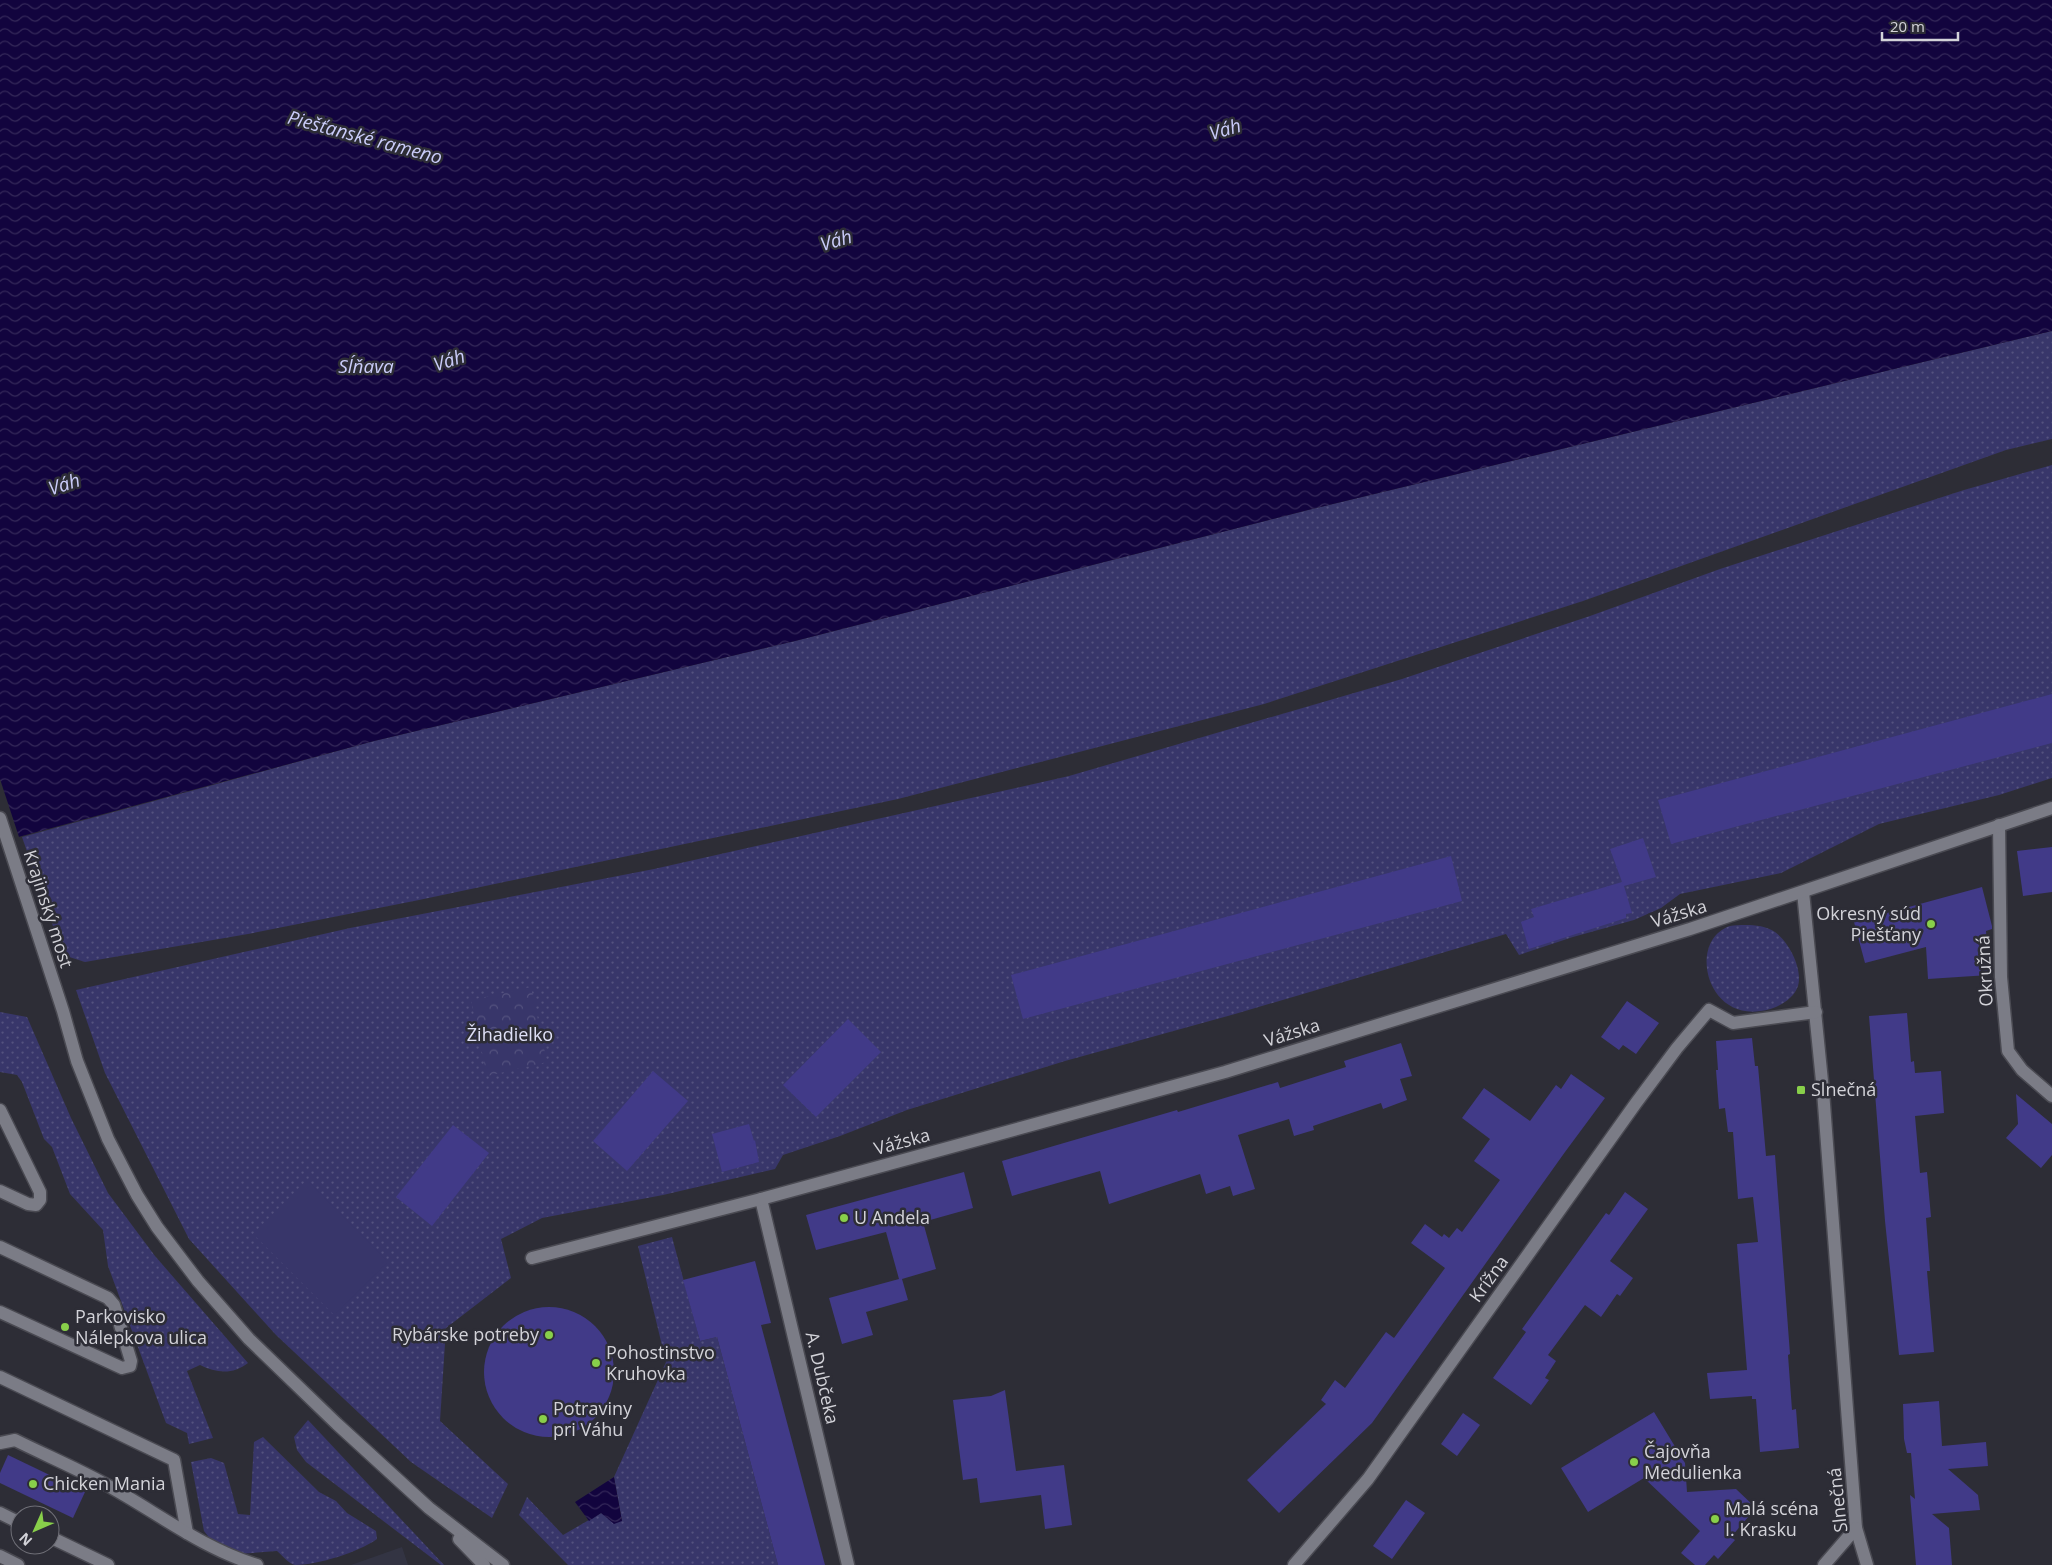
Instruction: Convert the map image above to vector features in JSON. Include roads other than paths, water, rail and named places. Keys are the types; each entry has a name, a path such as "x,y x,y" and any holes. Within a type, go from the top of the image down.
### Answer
{"street":[{"name":"Vážska","path":"532,1258 1225,1072 1803,892 2052,808"},
{"name":"Krajinský most","path":"0,818 63,1011 77,1061 108,1139 137,1195 177,1255 222,1310 249,1339 337,1424 430,1508"},
{"name":"Okružná","path":"1998,825 2001,977 2008,1051 2022,1070 2052,1096"},
{"name":"Slnečná","path":"1803,892 1816,1012 1856,1528 1867,1565"},
{"name":"Krížna","path":"1294,1565 1368,1479 1636,1103 1677,1048 1709,1010 1733,1023 1816,1012"},
{"path":"0,1110 40,1192 40,1200 36,1205 28,1204 0,1191"},
{"name":"A. Dubčeka","path":"761,1198 848,1565"},
{"path":"0,1247 108,1298 114,1305 132,1361 130,1366 122,1368 0,1312"},
{"path":"0,1378 174,1460 188,1533"},
{"path":"0,1443 15,1440 105,1484 188,1533 235,1558 257,1565"},
{"path":"430,1508 484,1565"},
{"path":"430,1508 503,1565"},
{"path":"1824,1565 1856,1528"},
{"path":"60,1542 108,1565"},
{"path":"0,1556 18,1565"}],"water":[{"name":"Sĺňava","path":"0,0 2052,0 2052,331 1308,510 795,641 374,741 0,842"},
{"path":"614,1477 622,1521 614,1524 601,1513 589,1521 575,1502"}],"place":[{"name":"Okresný súd Piešťany","path":"1931,924"},
{"name":"Slnečná","path":"1801,1090"},
{"name":"U Andela","path":"844,1218"},
{"name":"Parkovisko Nálepkova ulica","path":"65,1327"},
{"name":"Rybárske potreby","path":"549,1335"},
{"name":"Pohostinstvo Kruhovka","path":"596,1363"},
{"name":"Potraviny pri Váhu","path":"543,1419"},
{"name":"Čajovňa Medulienka","path":"1634,1462"},
{"name":"Chicken Mania","path":"33,1484"},
{"name":"Malá scéna I. Krasku","path":"1715,1519"}],"water label":[{"name":"Váh","path":"1225,129"},
{"name":"Piešťanské rameno","path":"365,137"},
{"name":"Váh","path":"836,240"},
{"name":"Váh","path":"449,360"},
{"name":"Váh","path":"64,484"}],"park label":[{"name":"Žihadielko","path":"510,1035"}]}
